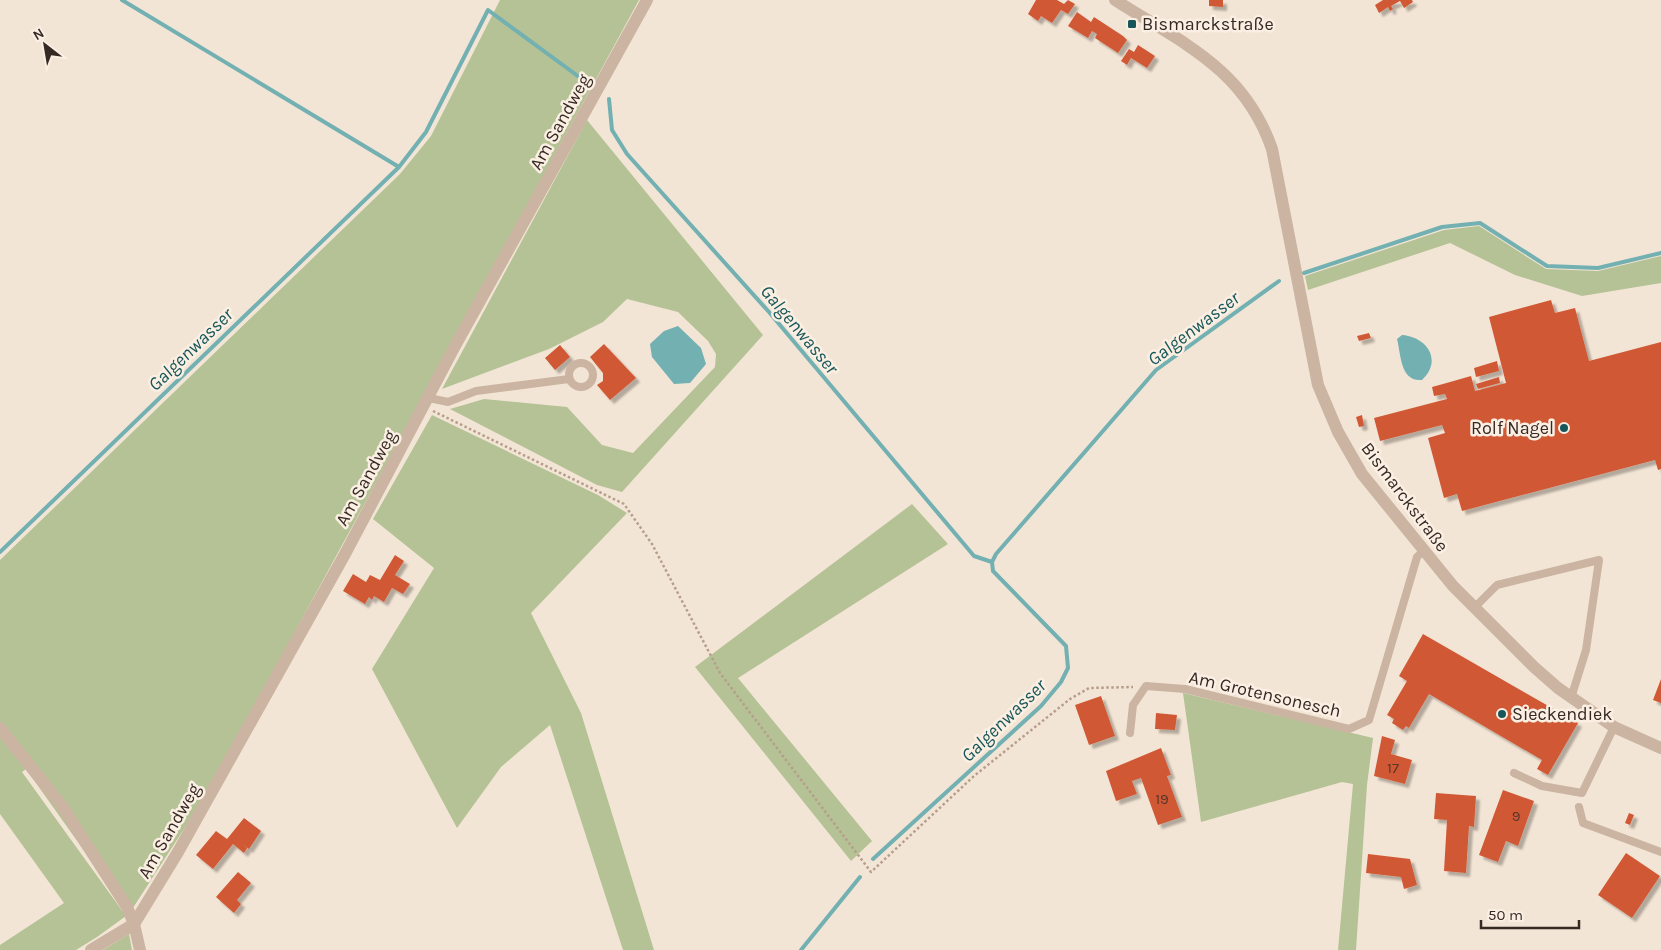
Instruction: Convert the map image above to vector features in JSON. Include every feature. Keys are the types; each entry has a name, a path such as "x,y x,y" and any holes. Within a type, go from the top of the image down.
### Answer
{"street":[{"name":"Am Sandweg","path":"91,950 134,924 183,844 647,0"},
{"name":"Bismarckstraße","path":"1116,0 1210,61 1236,85 1259,116 1272,149 1318,385 1338,432 1362,474 1423,551 1474,608 1534,667 1571,698 1614,727 1661,748"},
{"path":"0,728 62,806 127,906 134,924 140,950"}],"lane":[{"path":"427,403 448,402 476,391 569,379"},
{"name":"Am Grotensonesch","path":"1146,686 1185,689 1348,729 1369,720 1417,557 1423,551"},
{"path":"1474,608 1497,585 1599,560 1586,650 1571,698"},
{"path":"1130,733 1133,705 1146,686"},
{"path":"1514,773 1542,786 1582,794 1614,727"},
{"path":"1579,807 1583,823 1661,852"}],"path":[{"path":"427,403 624,504 652,544 720,673 871,872 974,776 1070,699 1089,688 1146,686"}],"green space":[{"path":"500,0 639,0 206,795 129,914 26,769 22,772 126,916 76,950 0,950 0,945 64,903 0,814 0,560 400,174 431,136"},
{"path":"587,120 763,335 622,492 597,485 450,409 484,399 567,407 602,445 633,453 715,367 716,354 708,341 678,312 627,299 603,322 549,349 442,389"},
{"path":"1479,226 1546,269 1598,271 1661,256 1661,283 1582,296 1515,275 1450,243 1308,290 1305,276 1444,230"},
{"path":"432,415 598,495 627,513 531,613 581,713 654,950 623,950 550,725 501,767 457,828 372,669 434,568 373,519"},
{"path":"912,504 948,544 738,678 872,841 851,861 695,667"},
{"path":"1183,693 1373,738 1367,785 1356,950 1338,950 1353,784 1342,782 1201,822"},
{"path":"129,934 132,950 103,950"}],"water":[{"path":"678,326 701,348 706,364 690,383 674,384 652,357 650,344 664,331"},
{"path":"1402,335 1419,340 1429,351 1431,365 1422,380 1409,377 1405,372 1397,339"}],"building":[{"path":"1036,0 1057,0 1064,4 1068,0 1075,4 1068,14 1061,10 1052,23 1041,16 1038,21 1028,14"},
{"path":"1209,0 1223,0 1223,7 1209,6"},
{"path":"1383,0 1412,0 1413,2 1404,8 1400,1 1391,6 1393,9 1390,11 1388,7 1379,13 1375,5"},
{"path":"1077,12 1091,22 1094,17 1127,40 1118,53 1095,38 1097,34 1092,31 1088,38 1068,26"},
{"path":"1138,45 1155,56 1147,68 1131,58 1127,65 1121,61 1129,49 1134,52"},
{"name":"Rolf Nagel","path":"1551,300 1555,313 1575,308 1589,361 1661,342 1661,469 1658,470 1655,460 1462,511 1457,494 1444,498 1428,438 1445,433 1442,425 1380,441 1374,418 1447,399 1445,394 1434,396 1432,387 1471,376 1475,391 1506,383 1489,317"},
{"path":"1369,333 1371,338 1359,341 1357,336"},
{"path":"604,344 636,378 610,400 597,385 603,381 603,373 590,357"},
{"path":"560,345 570,357 555,370 545,358"},
{"path":"1497,361 1499,371 1476,377 1474,368"},
{"path":"1499,377 1500,383 1478,389 1476,384"},
{"path":"1362,415 1364,426 1359,427 1356,417"},
{"path":"395,555 404,561 395,575 410,584 403,594 392,588 384,602 374,596 372,600 369,597 365,604 343,591 353,574 366,582 370,575 380,580"},
{"path":"1423,634 1578,723 1548,775 1537,769 1542,760 1429,694 1409,728 1406,726 1403,730 1392,723 1394,719 1387,715 1407,681 1399,676"},
{"path":"1661,679 1661,703 1653,700"},
{"path":"1101,696 1115,736 1089,745 1075,705"},
{"path":"1156,713 1177,715 1175,730 1155,729"},
{"path":"1382,736 1395,740 1391,754 1412,760 1405,784 1374,776"},
{"path":"1161,748 1171,775 1167,776 1182,817 1158,825 1141,778 1132,781 1137,794 1116,801 1106,771"},
{"path":"1503,790 1534,801 1518,846 1506,841 1498,862 1479,855"},
{"path":"1436,793 1476,796 1474,827 1469,826 1466,873 1444,871 1447,820 1434,819"},
{"path":"1629,813 1634,815 1630,825 1625,823"},
{"path":"244,818 261,831 249,849 243,845 247,848 244,853 233,844 213,869 196,855 216,831 227,839"},
{"path":"1626,853 1660,876 1632,918 1598,895"},
{"path":"1368,854 1410,859 1417,885 1404,889 1401,877 1366,873"},
{"path":"238,872 251,883 237,900 241,904 234,913 216,897"}],"waterway":[{"name":"Galgenwasser","path":"122,0 399,167"},
{"name":"Galgenwasser","path":"0,552 399,167 426,132 488,10 586,82"},
{"name":"Galgenwasser","path":"609,99 612,130 627,154 769,312 974,556 992,562"},
{"name":"Galgenwasser","path":"1304,273 1442,227 1480,223 1547,266 1598,268 1661,253"},
{"name":"Galgenwasser","path":"873,859 1041,706 1061,682 1068,668 1066,646 993,571 992,562 996,554 1156,370 1279,281"},
{"name":"Galgenwasser","path":"801,950 860,877"}],"place":[{"name":"Bismarckstraße","path":"1132,24"},
{"name":"Rolf Nagel","path":"1564,428"},
{"name":"Sieckendiek","path":"1502,714"}]}
